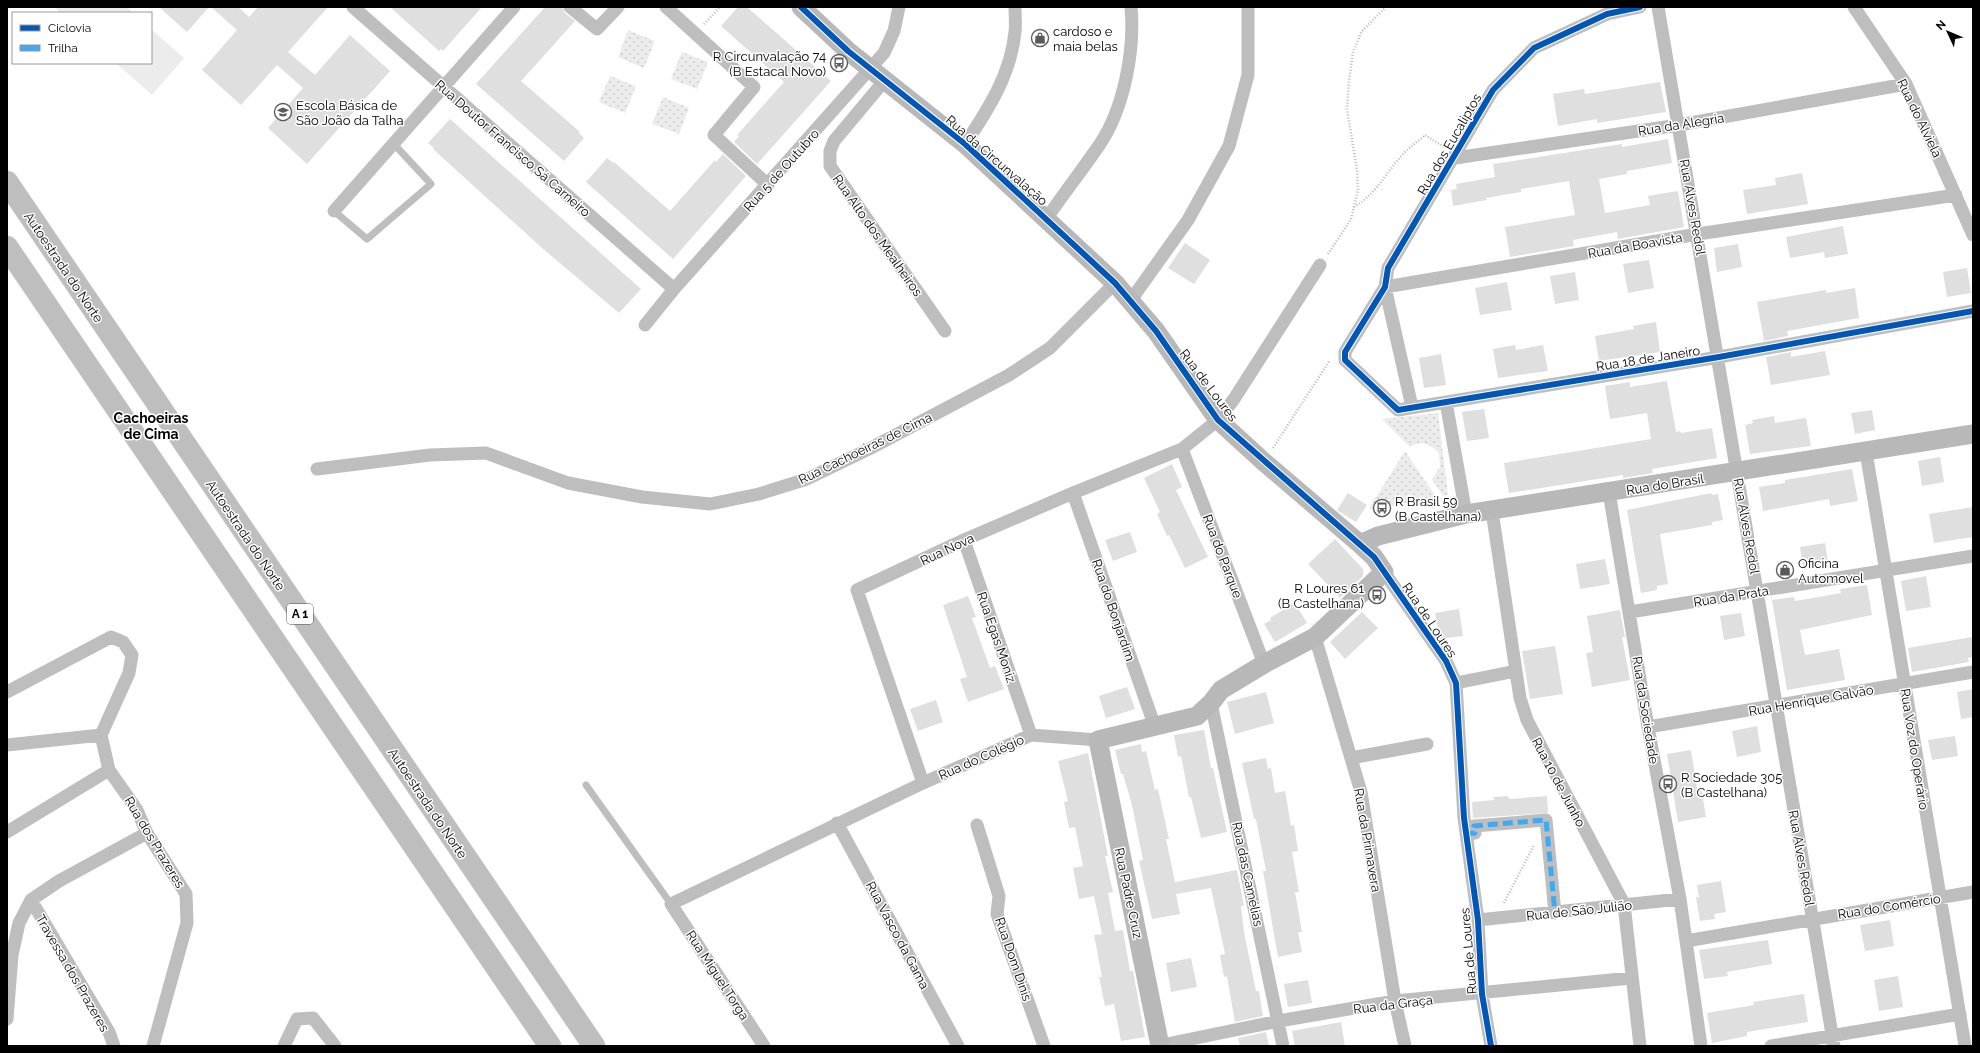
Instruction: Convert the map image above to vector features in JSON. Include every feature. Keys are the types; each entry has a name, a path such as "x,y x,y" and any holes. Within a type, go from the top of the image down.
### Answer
{"highway":[{"name":"Autoestrada do Norte","path":"7,182 594,1046"},
{"path":"7,247 550,1046"}],"street":[{"name":"Rua Doutor Francisco Sá Carneiro","path":"353,7 674,289"},
{"path":"334,211 514,7"},
{"path":"570,7 596,30 618,7"},
{"path":"666,7 754,87 714,135 768,185"},
{"name":"Rua da Circunvalação","path":"801,7 878,74 965,144 1047,218 1131,300 1164,343"},
{"name":"Rua 5 de Outubro","path":"645,325 674,289 768,185 878,74 884,53 894,32 900,7"},
{"path":"965,144 987,112 1007,69 1016,32 1015,7"},
{"path":"1047,218 1101,143 1123,94 1133,28 1131,7"},
{"path":"1131,300 1188,220 1229,146 1248,75 1248,7"},
{"name":"Rua dos Eucaliptos","path":"1345,356 1385,287 1388,268 1493,90 1534,48 1607,14 1640,7"},
{"name":"Rua Alves Redol","path":"1658,7 1680,125 1776,707 1833,1040"},
{"name":"Rua do Alviela","path":"1854,7 1906,84 1973,235"},
{"name":"Rua Alto dos Mealheiros","path":"878,74 834,141 830,150 830,166 945,331"},
{"name":"Rua da Alegria","path":"1455,156 1680,125 1906,84"},
{"name":"Rua da Boavista","path":"1385,287 1698,234 1956,195"},
{"name":"Rua Nova","path":"923,783 857,590 964,540 1073,493 1182,449 1218,420 1234,399 1320,266"},
{"name":"Rua Cachoeiras de Cima","path":"317,469 430,454 486,453 568,482 642,497 710,504 759,494 807,479 871,448 1009,375 1050,348 1115,283"},
{"path":"1385,287 1412,408"},
{"name":"Rua 18 de Janeiro","path":"1345,356 1398,410 1718,357 1973,311"},
{"name":"Rua de Loures","path":"1164,343 1218,420 1264,462 1374,557 1446,661 1456,683 1466,834 1478,920 1482,994 1491,1046"},
{"path":"1446,402 1466,514"},
{"name":"Rua do Brasil","path":"1360,544 1378,536 1466,514 1973,434"},
{"name":"Rua do Parque","path":"1182,449 1264,664"},
{"name":"Rua Voz do Operário","path":"1866,452 1887,570 1939,898 1965,1046"},
{"name":"Rua da Sociedade","path":"1609,492 1648,727 1680,899 1702,1046"},
{"name":"Rua do Bonjardim","path":"1073,493 1155,727"},
{"name":"Rua 10 de Junho","path":"1492,511 1520,698 1527,720 1624,904 1640,1046"},
{"name":"Rua Egas Moniz","path":"964,540 1031,734"},
{"name":"Rua da Prata","path":"1630,612 1973,556"},
{"name":"Rua do Colégio","path":"671,904 837,823 1031,734 1098,740 1197,716 1211,703 1221,690 1264,664 1315,637 1384,572"},
{"path":"7,692 111,637 123,642 132,655 129,673 101,735 7,745"},
{"name":"Rua da Primavera","path":"1315,637 1361,792 1395,1001 1405,1046"},
{"path":"1456,683 1516,671"},
{"name":"Rua Henrique Galvão","path":"1648,727 1776,707 1973,672"},
{"name":"Rua das Camélias","path":"1211,703 1279,1021 1283,1046"},
{"name":"Rua dos Prazeres","path":"101,735 109,770 137,810 147,833 186,894 187,923 153,1046"},
{"name":"Rua Padre Cruz","path":"1098,740 1159,1046"},
{"path":"1351,758 1427,744"},
{"path":"7,832 109,770"},
{"path":"1466,834 1475,833 1474,826 1546,820 1555,913"},
{"name":"Rua Vasco da Gama","path":"837,823 958,1046"},
{"name":"Rua Dom Dinis","path":"977,825 999,896 997,914 1044,1046"},
{"path":"7,1019 12,955 19,923 31,900 59,881 147,833"},
{"name":"Rua do Comércio","path":"1686,941 1812,918 1973,892"},
{"name":"Rua de São Julião","path":"1478,920 1680,899"},
{"name":"Travessa dos Prazeres","path":"31,900 109,1032 114,1046"},
{"name":"Rua Miguel Torga","path":"671,904 764,1046"},
{"name":"Rua da Graça","path":"1159,1046 1279,1021 1395,1001 1482,994 1632,978"},
{"path":"1770,1046 1833,1040 1960,1014"},
{"path":"284,1046 297,1019 313,1018 335,1046"}],"lane":[{"path":"334,211 366,239 431,184 393,143"},
{"path":"586,785 671,904"}],"path":[{"path":"696,34 720,7"},
{"path":"1320,266 1352,219 1358,190 1357,170 1348,110 1353,52 1362,31 1386,7"},
{"path":"1354,207 1365,201 1375,191 1405,152 1425,135 1455,156"},
{"path":"1264,462 1321,372 1335,354 1345,356"},
{"path":"1497,918 1546,820"}],"shaded area":[{"path":"54,7 127,7 132,12 60,12"},
{"path":"152,30 184,58 152,95 117,64 152,64"},
{"path":"628,30 655,41 644,68 618,57"},
{"path":"682,52 708,62 697,89 671,79"},
{"path":"610,76 636,86 625,113 599,102"},
{"path":"663,97 689,108 679,134 652,124"},
{"path":"1438,413 1448,495 1443,496 1432,479 1440,467 1439,453 1433,447 1422,443 1410,447 1382,419"},
{"path":"1405,451 1436,497 1371,510 1370,507"}],"building":[{"path":"159,7 209,7 187,32"},
{"path":"211,7 238,7 249,17 258,7 328,7 288,52 315,75 350,35 390,71 307,164 268,128 303,88 277,65 241,105 202,70 237,30"},
{"path":"390,7 482,7 443,51 441,49 439,51"},
{"path":"545,7 562,7 565,13 575,21 521,81 580,132 579,133 584,138 564,161 476,84"},
{"path":"738,7 747,7 831,81 757,164 734,142 739,136 737,135 784,82 721,26"},
{"path":"1660,82 1666,112 1597,123 1597,119 1558,126 1553,94 1584,89 1585,94"},
{"path":"450,119 641,289 619,313 542,248 433,149 434,148 428,143"},
{"path":"1668,139 1672,163 1627,171 1627,174 1599,179 1605,213 1650,205 1648,196 1678,191 1684,227 1618,239 1617,232 1573,240 1574,246 1510,257 1505,227 1575,215 1569,181 1521,189 1521,192 1453,206 1451,190 1457,189 1456,184 1495,177 1493,164 1622,144 1622,147"},
{"path":"723,154 746,176 673,259 586,182 607,158 613,163 614,162 670,211 715,160 716,162"},
{"path":"1802,173 1808,204 1747,214 1743,190 1776,185 1775,178"},
{"path":"1843,226 1848,254 1825,258 1824,252 1790,258 1786,237"},
{"path":"1185,243 1210,260 1194,284 1168,268"},
{"path":"1738,244 1742,267 1717,272 1714,248"},
{"path":"1649,260 1654,288 1628,293 1623,264"},
{"path":"1967,268 1971,293 1947,297 1943,272"},
{"path":"1575,272 1579,300 1555,304 1550,276"},
{"path":"1507,282 1512,310 1480,315 1475,288"},
{"path":"1855,288 1859,318 1787,331 1788,336 1764,341 1757,302 1826,290 1826,293"},
{"path":"1656,322 1660,352 1599,361 1595,336 1634,329 1633,326"},
{"path":"1515,345 1516,350 1543,345 1548,371 1498,378 1493,349"},
{"path":"1825,351 1830,375 1771,385 1766,357 1791,352 1791,357"},
{"path":"1441,354 1446,385 1424,388 1419,358"},
{"path":"1667,381 1676,432 1680,431 1681,433 1712,428 1717,458 1652,469 1653,473 1623,478 1623,475 1509,493 1504,463 1651,439 1647,413 1610,419 1605,386 1630,382 1630,387"},
{"path":"1484,409 1489,438 1467,441 1462,412"},
{"path":"1872,410 1875,430 1855,434 1851,413"},
{"path":"1774,416 1775,423 1806,418 1811,446 1750,454 1745,425 1753,423 1752,420"},
{"path":"1940,457 1944,482 1922,486 1918,461"},
{"path":"1172,464 1182,487 1176,490 1208,557 1185,568 1169,535 1167,536 1157,514 1160,512 1144,478"},
{"path":"1852,469 1858,501 1830,506 1829,499 1763,511 1759,487 1785,483 1785,480"},
{"path":"1348,493 1367,505 1356,522 1337,510"},
{"path":"1711,493 1712,495 1718,494 1723,520 1712,522 1712,525 1660,534 1668,584 1657,586 1657,590 1641,593 1627,510"},
{"path":"1973,507 1973,537 1934,543 1929,514"},
{"path":"1130,532 1137,552 1113,561 1105,540"},
{"path":"1335,539 1363,569 1363,576 1340,598 1308,564"},
{"path":"1825,543 1828,563 1803,567 1800,547"},
{"path":"1605,559 1610,584 1580,589 1576,564"},
{"path":"1926,576 1931,607 1906,611 1901,581"},
{"path":"1867,585 1872,615 1800,630 1805,655 1839,649 1845,680 1787,690 1772,600 1794,597 1795,601 1841,593 1840,589"},
{"path":"968,596 976,617 972,618 990,668 995,666 1004,689 968,702 960,679 967,677 943,605"},
{"path":"1293,604 1294,606 1296,605 1307,623 1275,642 1264,624 1271,620 1270,618"},
{"path":"1459,609 1463,636 1440,639 1435,613"},
{"path":"1620,610 1625,637 1622,637 1630,680 1592,687 1586,653 1593,652 1587,616"},
{"path":"1362,612 1378,628 1345,659 1330,642"},
{"path":"1741,613 1745,636 1724,640 1720,616"},
{"path":"1972,637 1973,657 1968,658 1969,662 1912,672 1908,648"},
{"path":"1555,646 1563,694 1530,699 1522,651"},
{"path":"1127,687 1135,709 1106,718 1099,696"},
{"path":"1973,689 1973,717 1961,719 1957,692"},
{"path":"1266,692 1274,723 1235,734 1227,702"},
{"path":"936,700 943,722 918,731 910,709"},
{"path":"1757,726 1761,752 1737,757 1732,731"},
{"path":"1204,730 1211,768 1213,768 1227,832 1201,838 1191,797 1189,797 1181,756 1178,757 1174,735"},
{"path":"1955,736 1958,756 1932,760 1928,740"},
{"path":"1141,744 1142,752 1146,751 1155,790 1158,789 1169,839 1166,839 1175,882 1237,870 1244,906 1241,906 1244,932 1256,991 1259,991 1263,1016 1235,1022 1227,976 1224,977 1220,955 1225,954 1211,888 1176,894 1180,914 1152,919 1139,861 1143,860 1132,805 1123,774 1121,774 1115,750"},
{"path":"1691,750 1697,788 1701,787 1706,817 1678,822 1667,754"},
{"path":"1088,753 1108,856 1105,856 1113,892 1108,893 1115,931 1123,930 1130,971 1133,971 1145,1037 1121,1041 1114,1004 1105,1006 1099,977 1102,977 1094,935 1102,934 1094,896 1079,899 1073,868 1083,866 1075,827 1069,828 1064,802 1068,801 1058,761"},
{"path":"1266,758 1268,769 1271,768 1275,793 1285,791 1291,826 1294,825 1298,851 1292,852 1299,892 1295,892 1302,932 1298,932 1302,952 1278,957 1263,871 1266,871 1256,819 1254,819 1242,763"},
{"path":"1508,796 1509,799 1547,796 1548,813 1473,818 1472,802 1494,800 1493,797"},
{"path":"1721,881 1726,912 1714,914 1715,919 1700,921 1696,897 1699,897 1697,885"},
{"path":"1890,920 1894,946 1865,951 1860,925"},
{"path":"1768,940 1772,964 1727,972 1728,976 1704,979 1699,950"},
{"path":"1191,958 1197,987 1171,992 1166,963"},
{"path":"1898,976 1903,1007 1879,1011 1874,980"},
{"path":"1308,980 1312,1003 1288,1007 1284,984"},
{"path":"1804,994 1808,1022 1747,1032 1747,1036 1712,1043 1707,1013 1754,1005 1753,1002"},
{"path":"1341,1022 1345,1046 1295,1046 1292,1031"},
{"path":"1266,1032 1269,1046 1240,1046 1238,1038"}],"marked path":[{"path":"1466,834 1475,833 1474,826 1546,820 1555,913"}],"cycle path":[{"path":"801,7 848,51 965,144 1115,283 1156,331 1218,420 1374,557 1446,661 1456,683 1464,818 1478,920 1482,994 1491,1046"},
{"path":"1640,7 1607,14 1534,48 1493,90 1388,268 1385,287 1345,352 1345,360 1398,410 1719,357 1973,311"}],"place":[{"name":"cardoso e maia belas","path":"1040,38"},
{"name":"R Circunvalação 74 (B Estacal Novo)","path":"839,63"},
{"name":"Escola Básica de São João da Talha","path":"283,112"},
{"name":"R Brasil 59 (B Castelhana)","path":"1382,508"},
{"name":"Oficina Automovel","path":"1785,570"},
{"name":"R Loures 61 (B Castelhana)","path":"1377,595"},
{"name":"R Sociedade 305 (B Castelhana)","path":"1668,784"}],"district":[{"name":"Cachoeiras de Cima","path":"151,426"}]}
